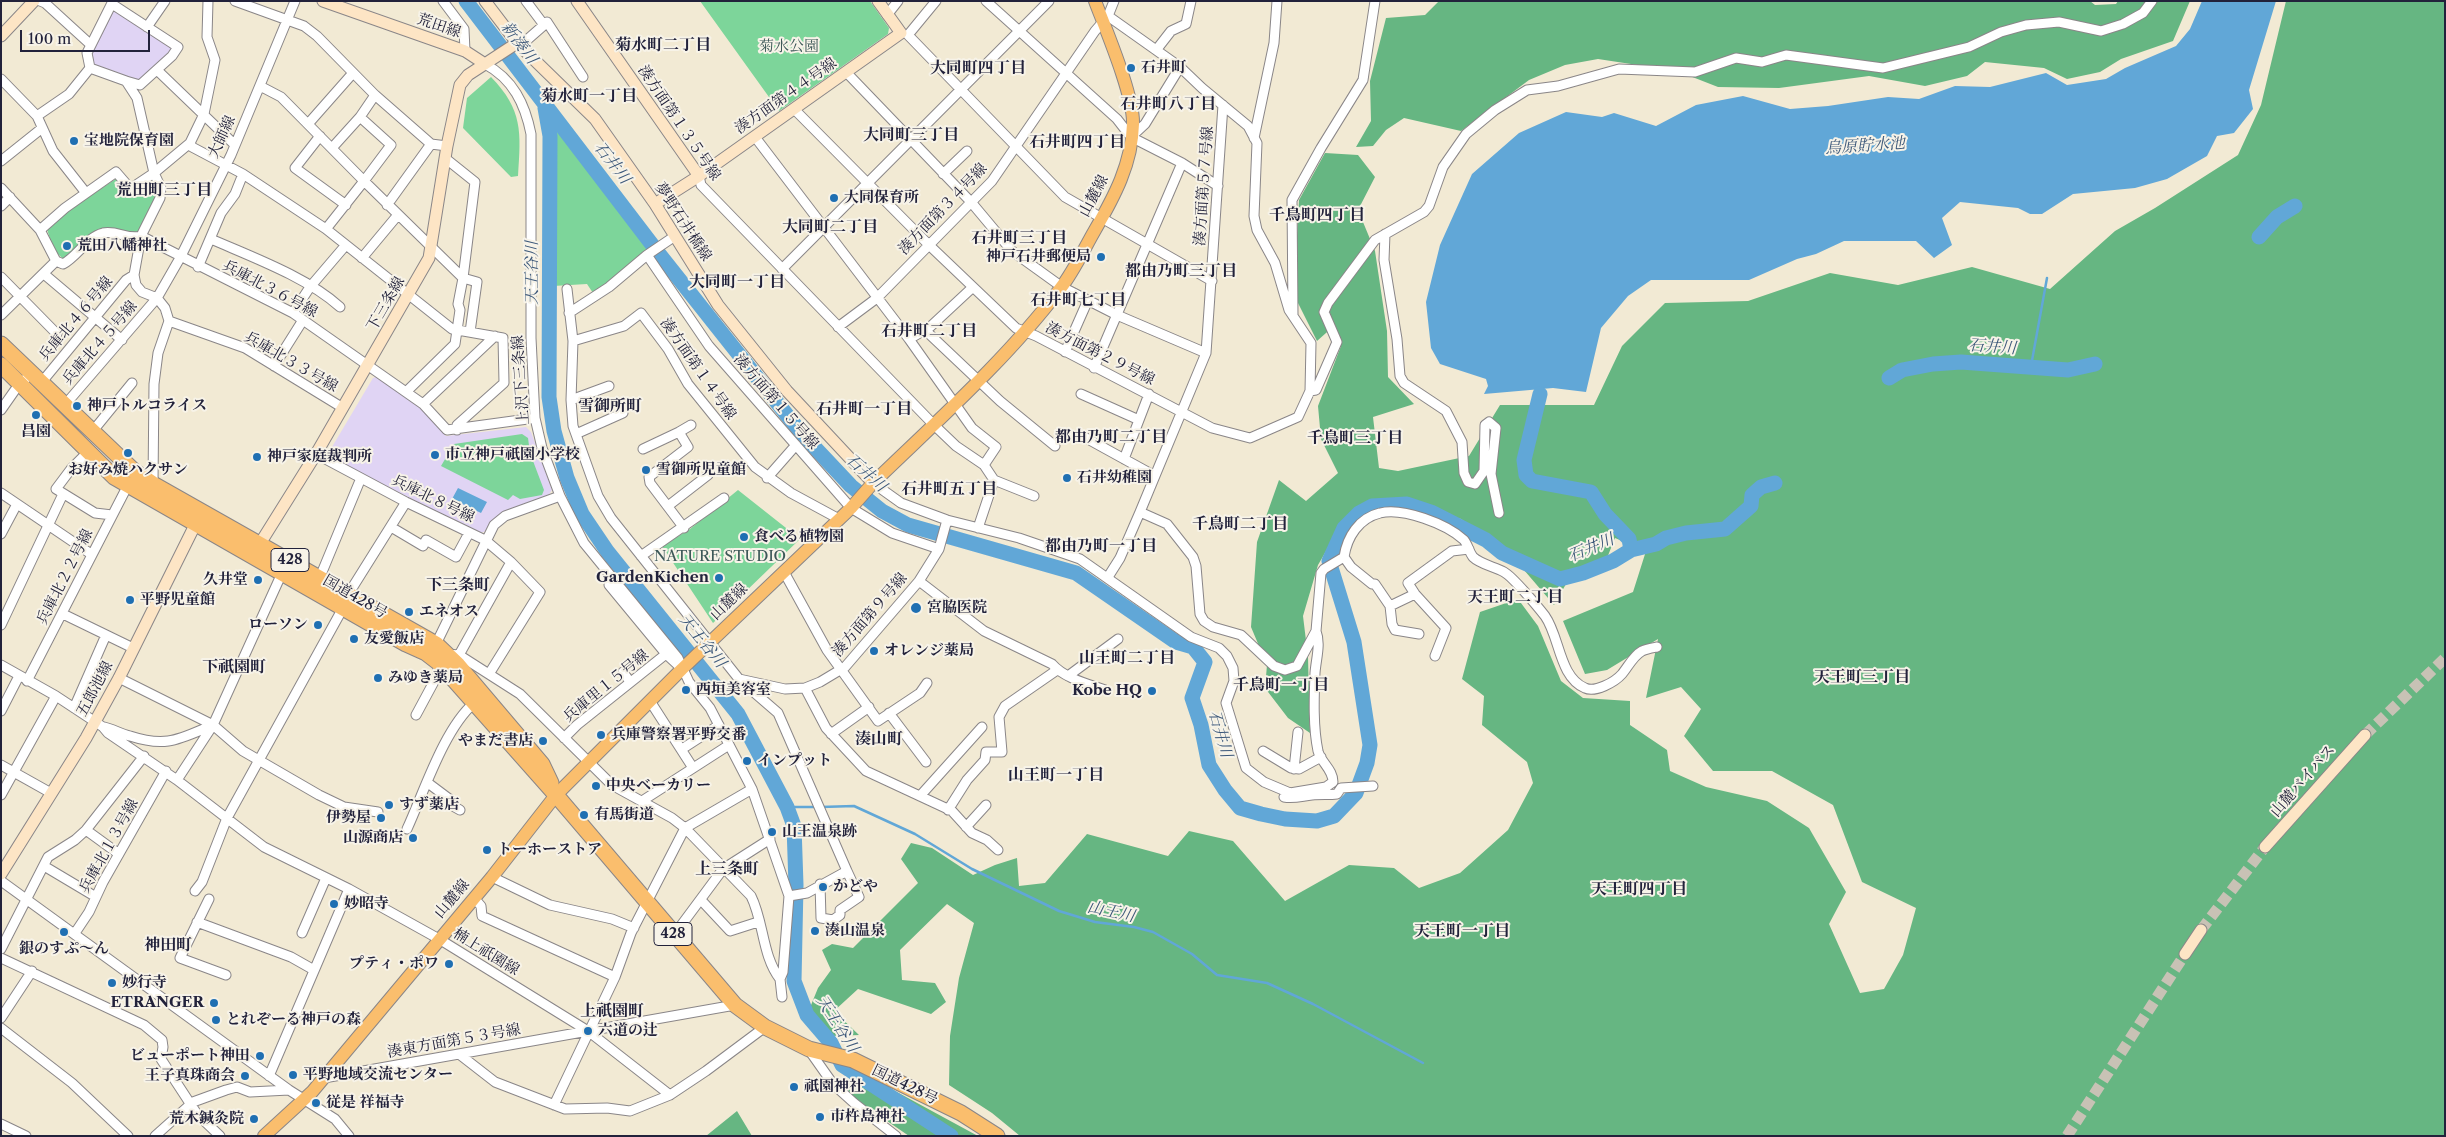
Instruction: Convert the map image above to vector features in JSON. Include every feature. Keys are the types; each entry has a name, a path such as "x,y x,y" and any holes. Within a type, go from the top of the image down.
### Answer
{"highway":[{"name":"国道428号","path":"1,344 88,452 114,477 199,517 256,549 320,577 445,654 542,764 556,795"},
{"name":"国道428号","path":"1,365 31,380 64,406 134,471 199,517"},
{"name":"国道428号","path":"256,549 282,573 406,644 426,653 445,654"},
{"name":"国道428号","path":"445,654 474,702 735,1005 765,1027 809,1050 845,1057 961,1113 997,1136"}],"main road":[{"name":"山麓線","path":"264,1136 305,1100 324,1078 492,877 556,795 686,665 853,506 873,483 1026,332 1062,287 1101,220 1126,170 1133,124 1131,109 1106,19 1095,1"}],"street":[{"path":"1,36 34,1"},
{"path":"40,1 45,3 91,45"},
{"path":"147,27 165,1"},
{"path":"40,230 86,193 116,172 128,187 133,187 154,174 190,143 204,114 215,60 207,37 208,1"},
{"path":"235,1 304,26 317,36 375,95 431,144 447,146"},
{"name":"大師線","path":"157,298 180,258 236,145 295,1"},
{"name":"荒田線","path":"323,1 464,51 485,64"},
{"path":"443,1 464,29 464,51"},
{"name":"夢野石井橋線","path":"485,1 516,46 595,119 655,204 723,312 787,391 873,483"},
{"path":"526,1 544,25"},
{"name":"湊方面第１３５号線","path":"577,1 698,176 701,185 933,424 956,446 984,465"},
{"path":"878,1 904,34 962,90 1064,198 1212,281"},
{"path":"888,15 898,1"},
{"path":"904,34 936,1"},
{"path":"986,1 1117,119 1131,137 1182,163 1218,186"},
{"path":"782,269 1049,1"},
{"name":"湊方面第３４号線","path":"838,327 877,298 992,181 1095,31 1106,19 1114,1"},
{"path":"1157,49 1171,31 1186,24 1192,1"},
{"path":"1254,138 1274,43 1277,1"},
{"path":"1293,317 1292,200 1321,148 1364,80 1375,1"},
{"path":"1106,19 1157,49 1180,67 1248,126 1257,142 1254,216 1257,230 1275,263 1289,310 1311,343 1310,391 1316,390 1337,342 1324,312 1328,303 1366,249 1384,234 1424,212 1429,206 1443,167 1466,134 1495,110 1527,90 1558,86 1619,68 1695,72 1736,58 1762,62 1786,55 1883,68 1969,48 2001,32 2026,25 2059,22 2101,31 2123,24 2143,14 2152,1"},
{"path":"36,116 69,94 90,68 87,52 112,3 178,46 172,56 140,85 90,68"},
{"path":"516,46 547,22 583,77"},
{"name":"湊方面第４４号線","path":"655,204 904,34"},
{"name":"下三条線","path":"256,549 316,454 429,258 447,146 460,85 468,75 516,46"},
{"name":"上沢下三条線","path":"485,64 500,73 526,109 531,134 532,338 536,418 542,448 560,496 584,543 678,658 686,665"},
{"path":"1131,137 1146,124 1180,67"},
{"path":"157,70 236,145"},
{"path":"846,72 971,202 1012,252 1062,287 1117,315 1206,353"},
{"path":"308,124 353,73"},
{"path":"1,80 36,116 53,151 86,193"},
{"path":"126,81 137,98 154,174 160,188 160,198 141,236 134,275 136,285 142,292 157,298 165,308 169,321 158,353 154,384 153,484"},
{"path":"260,86 281,98 397,216 463,278 477,282 470,332"},
{"path":"332,148 360,117 375,95"},
{"name":"湊方面第５７号線","path":"1108,577 1120,558 1206,353 1223,105"},
{"name":"湊方面第２９号線","path":"794,109 929,245 1016,328 1150,394 1212,428 1250,438 1298,417 1310,391"},
{"path":"326,229 391,145 360,117"},
{"path":"1,161 41,129"},
{"path":"320,136 295,168 346,205"},
{"path":"755,137 909,339 972,428 996,447 984,465 994,480 1034,496"},
{"path":"190,143 192,147 243,174 326,229 345,246 452,329 503,338 504,384 457,425 456,430 536,418"},
{"path":"387,206 431,144"},
{"path":"944,174 967,151"},
{"path":"406,392 455,344 458,331 460,310 458,304 475,182 445,158"},
{"path":"1094,368 1182,163"},
{"path":"198,267 222,213 235,194 243,174"},
{"path":"1,188 40,230 56,261 63,264 74,258 94,237 102,234 116,232 133,239 141,236"},
{"path":"1,206 10,198"},
{"path":"362,258 397,216"},
{"path":"1384,234 1384,260 1398,339 1400,376 1404,383 1446,411 1462,442 1464,473 1468,482 1475,484 1484,471 1485,425 1490,422 1496,428 1491,474 1499,512"},
{"name":"兵庫北３６号線","path":"141,236 180,258 293,313 423,404 448,430 456,430"},
{"path":"569,313 609,287 647,255 675,236"},
{"path":"211,239 274,266 340,307"},
{"path":"293,313 310,287 345,246"},
{"name":"湊方面第１５号線","path":"647,255 709,346 796,445 853,506 892,533 939,549"},
{"path":"1,315 56,261"},
{"path":"44,274 122,340"},
{"name":"兵庫北４６号線","path":"1,410 95,317 126,280 134,275"},
{"path":"1,277 57,334"},
{"path":"909,339 925,330 973,287"},
{"path":"567,289 573,341 571,400 573,426 598,496 610,518 641,556 706,646 739,679 778,713 859,897 840,910 840,915 833,920 821,918 820,884"},
{"name":"兵庫北４５号線","path":"64,406 157,298"},
{"path":"1065,352 1088,300"},
{"name":"湊方面第１４号線","path":"573,341 624,326 641,313 668,349 688,384 742,452 767,478 839,519"},
{"path":"274,366 303,320"},
{"name":"兵庫北３３号線","path":"169,321 245,348 343,408"},
{"path":"925,330 1000,401 1055,446"},
{"path":"423,404 495,336"},
{"path":"92,432 132,383"},
{"path":"571,400 609,386"},
{"path":"1081,394 1139,420"},
{"path":"1124,459 1150,394"},
{"path":"576,434 623,413"},
{"path":"643,449 691,425"},
{"path":"679,432 688,447 649,477 650,483 684,528"},
{"path":"1061,434 1086,438 1155,476"},
{"path":"767,478 796,445"},
{"path":"88,452 71,469 56,489 95,513 112,515"},
{"name":"兵庫北８号線","path":"316,454 406,502 485,540 511,562 540,592 489,674"},
{"path":"668,506 708,475"},
{"path":"320,577 361,478"},
{"path":"978,528 994,480"},
{"path":"873,483 901,503 947,520 1019,538 1080,559 1191,636 1219,648 1227,656 1233,668 1234,682 1226,704 1246,768 1277,794 1294,799 1314,795 1337,794 1341,788 1371,786"},
{"name":"兵庫北２２号線","path":"1,711 23,679 62,614 91,554 128,485"},
{"path":"1,493 91,554"},
{"path":"1,625 63,494"},
{"path":"416,714 437,676 485,540 494,524 506,516 560,496"},
{"path":"641,556 663,539 684,528 724,498"},
{"path":"349,594 406,502"},
{"path":"1,534 17,504"},
{"path":"1140,512 1167,524 1193,557 1196,566 1200,614 1204,621 1213,627 1241,635 1274,666 1286,670 1297,666 1316,631 1321,574 1324,569 1343,558 1346,544 1356,528 1376,514 1391,510 1403,511 1427,520 1464,541 1474,558 1506,573 1546,618 1575,682 1586,689 1596,689 1620,676 1642,651 1656,647"},
{"name":"五郎池線","path":"1,874 51,793 99,724 133,648 199,517"},
{"name":"湊方面第９号線","path":"739,679 785,690 805,688 820,682 841,669 919,580 939,549 947,520"},
{"path":"391,527 422,546 426,540 456,557 470,533"},
{"path":"1435,656 1446,628 1415,594 1408,583 1452,551 1469,549"},
{"path":"1343,558 1351,567 1372,584 1375,584 1390,606 1392,624 1395,630 1419,634"},
{"path":"445,654 511,562"},
{"path":"784,572 827,650 878,720 920,693 927,683"},
{"path":"177,780 213,725 282,573"},
{"path":"919,580 984,631 1052,664 1057,670 1068,676 1105,690"},
{"path":"609,585 666,654 686,665 689,682 710,708 752,789 791,895 783,972 780,979 782,998"},
{"path":"1390,606 1415,594"},
{"path":"195,892 202,882 227,818 343,608"},
{"path":"62,614 133,648"},
{"path":"1264,782 1290,793 1326,787 1333,782 1333,775 1318,753 1315,708 1319,639 1316,631"},
{"path":"74,708 106,635"},
{"path":"1068,676 1118,639"},
{"path":"445,654 489,674 520,694 612,785 672,818 685,828 751,896 756,907 758,922 774,972 780,979"},
{"name":"兵庫里１５号線","path":"564,738 577,725 666,654"},
{"path":"1,665 56,696 99,724 142,740 164,743 213,725"},
{"path":"948,810 967,780 985,760 986,752 1002,752 999,717 1005,706 1057,670"},
{"path":"623,672 630,682"},
{"path":"119,678 213,725 243,751 344,807 378,812"},
{"path":"805,688 826,728 866,771 948,810 972,833 987,840 998,850"},
{"path":"1,795 56,696"},
{"path":"650,701 682,749 692,768"},
{"path":"407,829 452,731 463,713 474,702"},
{"path":"831,734 870,707"},
{"path":"889,713 926,762"},
{"name":"楠上祇園線","path":"99,724 108,733 166,771 264,847 349,889 439,939 588,1031 670,1095"},
{"path":"682,749 719,725"},
{"path":"920,796 982,727"},
{"path":"1294,769 1298,732"},
{"name":"山麓バイパス","path":"2266,847 2364,735"},
{"path":"642,801 729,745"},
{"path":"1263,751 1294,769 1299,769 1321,756"},
{"path":"1,949 28,900 48,857 75,840 86,830 144,756"},
{"path":"1,765 51,793"},
{"name":"兵庫北１３号線","path":"74,933 166,771"},
{"path":"428,783 452,800 451,805 460,810"},
{"path":"554,1105 615,977 634,928 685,828 752,789"},
{"path":"966,827 986,805"},
{"path":"86,830 119,854"},
{"path":"674,935 723,869 770,839"},
{"path":"44,866 96,897"},
{"path":"791,895 807,893 820,884 847,871"},
{"path":"492,877 550,905 612,919 634,928"},
{"path":"302,933 326,878"},
{"path":"1,881 269,1076 335,1119 349,1136"},
{"path":"269,1076 349,889"},
{"path":"474,898 481,906 482,916 615,977"},
{"path":"209,899 180,958 226,975"},
{"path":"701,900 730,932 758,922"},
{"path":"197,922 291,957 314,970"},
{"path":"2184,954 2201,930"},
{"path":"1,958 32,970 144,1025 159,1036 163,1047 161,1060 197,1114 220,1136"},
{"path":"1,1018 32,970"},
{"path":"588,1031 735,1005"},
{"path":"459,1054 495,1082 565,1109 607,1108 630,1112 670,1095 765,1027"},
{"path":"1,1028 72,1083 128,1136"},
{"name":"湊東方面第５３号線","path":"324,1078 588,1031"},
{"path":"809,1050 833,1084 896,1136"},
{"path":"155,1136 191,1104 237,1087 250,1092 289,1090"},
{"path":"1,1124 26,1136"}],"shaded area":[{"path":"116,10 172,47 171,53 139,82 92,64 92,52 112,11"},
{"name":"市立神戸祇園小学校","path":"378,376 420,405 446,436 526,427 531,432 552,490 548,496 491,523 484,532 479,533 331,458 329,452 373,378"}],"green space":[{"name":"菊水公園","path":"700,1 870,1 889,28 888,34 779,111"},
{"path":"1439,1 2090,1 2095,5 2116,4 2118,1 2190,1 2173,41 2121,59 2100,72 2067,79 2044,68 1985,62 1967,76 1925,86 1869,76 1779,88 1718,87 1677,71 1598,59 1565,65 1529,80 1461,131 1404,118 1386,130 1373,146 1356,147 1371,121 1370,81 1386,18 1425,15"},
{"path":"2286,1 2445,1 2445,1136 1020,1136 992,1113 949,1085 950,1036 959,978 974,923 947,904 900,950 902,980 935,983 946,1002 931,1014 858,989 834,1011 859,1035 832,1036 814,1027 809,1010 818,988 831,970 822,950 832,944 853,948 918,883 901,859 911,843 932,848 973,875 1017,858 1019,886 1045,883 1087,834 1168,856 1189,831 1233,841 1285,901 1349,865 1394,868 1419,888 1460,873 1508,830 1533,783 1527,762 1482,725 1484,696 1462,679 1480,612 1518,599 1538,626 1561,681 1583,698 1630,701 1630,725 1667,750 1670,771 1706,787 1767,801 1809,828 1846,892 1829,924 1860,993 1884,989 1903,955 1916,908 1862,882 1833,805 1772,771 1713,771 1684,736 1701,709 1681,687 1646,698 1658,639 1607,670 1585,674 1563,621 1633,592 1646,551 1615,538 1601,573 1566,584 1554,605 1512,556 1461,519 1408,504 1372,505 1340,527 1318,565 1303,616 1308,657 1310,733 1288,718 1265,688 1267,665 1251,627 1257,542 1279,480 1306,501 1338,473 1321,439 1318,406 1341,346 1335,325 1317,341 1298,303 1297,236 1299,200 1325,153 1358,155 1375,177 1358,210 1375,251 1387,331 1388,377 1414,404 1373,417 1379,468 1398,471 1469,456 1500,405 1594,405 1622,346 1665,303 1748,301 1830,273 1898,285 1972,267 2050,289 2115,231 2238,155 2261,105"},
{"path":"491,77 509,100 518,122 520,147 518,176 511,177 463,128 467,98"},
{"path":"551,124 650,248 607,284 593,293 587,284 553,286"},
{"path":"117,178 126,189 151,178 155,184 155,198 140,231 132,234 107,228 99,230 73,253 63,259 53,249 47,229 68,211"},
{"path":"522,434 528,438 530,453 544,490 542,495 520,499 513,495 508,500 441,466 454,444"},
{"name":"NATURE STUDIO","path":"738,490 800,539 713,623 662,546 690,529"},
{"path":"839,1079 884,1085 978,1136 909,1136 855,1099"},
{"path":"737,1111 752,1136 706,1136"}],"water":[{"path":"2202,1 2276,1 2249,90 2253,109 2234,133 2217,136 2207,156 2167,179 2135,188 2073,194 2042,214 2030,214 2018,208 1960,202 1942,218 1952,245 1934,258 1916,241 1844,241 1749,280 1651,280 1628,296 1601,328 1586,392 1553,388 1484,394 1488,386 1486,379 1440,364 1431,348 1426,302 1440,245 1472,174 1519,133 1566,112 1602,117 1614,113 1656,126 1696,105 1743,96 1790,109 1828,106 1888,97 1919,99 1955,86 1990,87 2046,73 2067,85 2106,79 2125,68 2176,46 2190,29"},
{"path":"458,488 487,502 481,513 452,499"}],"waterway":[{"name":"石井川","path":"466,1 660,255 802,434 851,486 882,511 908,525 1076,573 1176,642 1193,647 1205,662 1192,698 1201,725 1209,765 1225,790 1240,808 1285,819 1317,821 1334,816 1356,793 1367,763 1370,745 1354,642 1329,561 1344,528 1359,513 1372,506 1407,504 1431,512 1486,540 1502,553 1560,579 1583,573 1613,561 1631,550 1656,544 1666,538 1686,533 1725,529 1751,506 1752,495 1761,487 1775,483"},
{"name":"天王谷川","path":"545,108 550,136 549,397 554,431 567,478 582,514 607,551 738,714 787,807 794,826 796,885 794,981 807,1015 831,1043 842,1065 951,1136"},
{"name":"石井川","path":"2259,237 2277,217 2295,206"},
{"path":"2031,366 2047,278"},
{"name":"石井川","path":"1889,378 1902,370 1933,364 1961,362 2068,370 2095,364"},
{"name":"烏原貯水池","path":"1540,394 1524,460 1526,475 1532,481 1591,492 1605,514 1629,539 1631,550"},
{"name":"山王川","path":"821,807 854,806 915,834 972,869 1059,911 1095,922 1134,927 1153,932 1192,954 1217,975 1267,983 1313,1004 1423,1063"},
{"name":"山王川","path":"787,807 816,807"}],"tunnel":[{"path":"2365,735 2445,658"},
{"path":"2201,930 2265,847"},
{"path":"2067,1136 2185,954"}],"place":[{"name":"石井町","path":"1131,68"},
{"name":"宝地院保育園","path":"74,141"},
{"name":"大同保育所","path":"834,198"},
{"name":"荒田八幡神社","path":"67,246"},
{"name":"神戸石井郵便局","path":"1101,257"},
{"name":"神戸トルコライス","path":"77,406"},
{"name":"昌園","path":"36,415"},
{"name":"お好み焼ハクサン","path":"128,453"},
{"name":"市立神戸祇園小学校","path":"435,455"},
{"name":"神戸家庭裁判所","path":"257,457"},
{"name":"雪御所児童館","path":"646,470"},
{"name":"石井幼稚園","path":"1067,478"},
{"name":"食べる植物園","path":"744,537"},
{"name":"GardenKichen","path":"719,578"},
{"name":"久井堂","path":"258,580"},
{"name":"平野児童館","path":"130,600"},
{"name":"宮脇医院","path":"916,608"},
{"name":"エネオス","path":"409,612"},
{"name":"ローソン","path":"318,625"},
{"name":"友愛飯店","path":"354,639"},
{"name":"オレンジ薬局","path":"874,651"},
{"name":"みゆき薬局","path":"378,678"},
{"name":"西垣美容室","path":"686,690"},
{"name":"Kobe HQ","path":"1152,691"},
{"name":"兵庫警察署平野交番","path":"601,735"},
{"name":"やまだ書店","path":"543,741"},
{"name":"インプット","path":"747,761"},
{"name":"中央ベーカリー","path":"596,786"},
{"name":"すず薬店","path":"389,805"},
{"name":"有馬街道","path":"584,815"},
{"name":"伊勢屋","path":"381,818"},
{"name":"山王温泉跡","path":"772,832"},
{"name":"山源商店","path":"413,838"},
{"name":"トーホーストア","path":"487,850"},
{"name":"かどや","path":"823,887"},
{"name":"妙昭寺","path":"334,904"},
{"name":"湊山温泉","path":"815,931"},
{"name":"銀のすぷ〜ん","path":"64,932"},
{"name":"プティ・ポワ","path":"449,964"},
{"name":"妙行寺","path":"112,983"},
{"name":"ETRANGER","path":"214,1003"},
{"name":"とれぞーる神戸の森","path":"216,1020"},
{"name":"六道の辻","path":"588,1031"},
{"name":"ビューポート神田","path":"260,1056"},
{"name":"平野地域交流センター","path":"293,1075"},
{"name":"王子真珠商会","path":"245,1076"},
{"name":"祇園神社","path":"794,1087"},
{"name":"従是 祥福寺","path":"316,1103"},
{"name":"市杵島神社","path":"820,1117"},
{"name":"荒木鍼灸院","path":"254,1119"}],"district":[{"name":"菊水町二丁目","path":"663,45"},
{"name":"大同町四丁目","path":"978,68"},
{"name":"菊水町一丁目","path":"589,96"},
{"name":"石井町八丁目","path":"1168,104"},
{"name":"大同町三丁目","path":"911,135"},
{"name":"石井町四丁目","path":"1077,142"},
{"name":"荒田町三丁目","path":"164,190"},
{"name":"千鳥町四丁目","path":"1317,215"},
{"name":"大同町二丁目","path":"830,227"},
{"name":"石井町三丁目","path":"1019,238"},
{"name":"都由乃町三丁目","path":"1181,271"},
{"name":"大同町一丁目","path":"737,282"},
{"name":"石井町七丁目","path":"1078,300"},
{"name":"石井町二丁目","path":"929,331"},
{"name":"雪御所町","path":"610,406"},
{"name":"石井町一丁目","path":"864,409"},
{"name":"都由乃町二丁目","path":"1111,437"},
{"name":"千鳥町三丁目","path":"1355,438"},
{"name":"石井町五丁目","path":"949,489"},
{"name":"千鳥町二丁目","path":"1240,524"},
{"name":"都由乃町一丁目","path":"1101,546"},
{"name":"下三条町","path":"458,585"},
{"name":"天王町二丁目","path":"1515,597"},
{"name":"山王町二丁目","path":"1127,658"},
{"name":"下祇園町","path":"234,667"},
{"name":"天王町三丁目","path":"1862,677"},
{"name":"千鳥町一丁目","path":"1281,685"},
{"name":"湊山町","path":"879,739"},
{"name":"山王町一丁目","path":"1056,775"},
{"name":"上三条町","path":"727,869"},
{"name":"天王町四丁目","path":"1639,889"},
{"name":"天王町一丁目","path":"1462,931"},
{"name":"神田町","path":"168,945"},
{"name":"上祇園町","path":"612,1011"}],"water label":[{"name":"新湊川","path":"519,43"}]}
